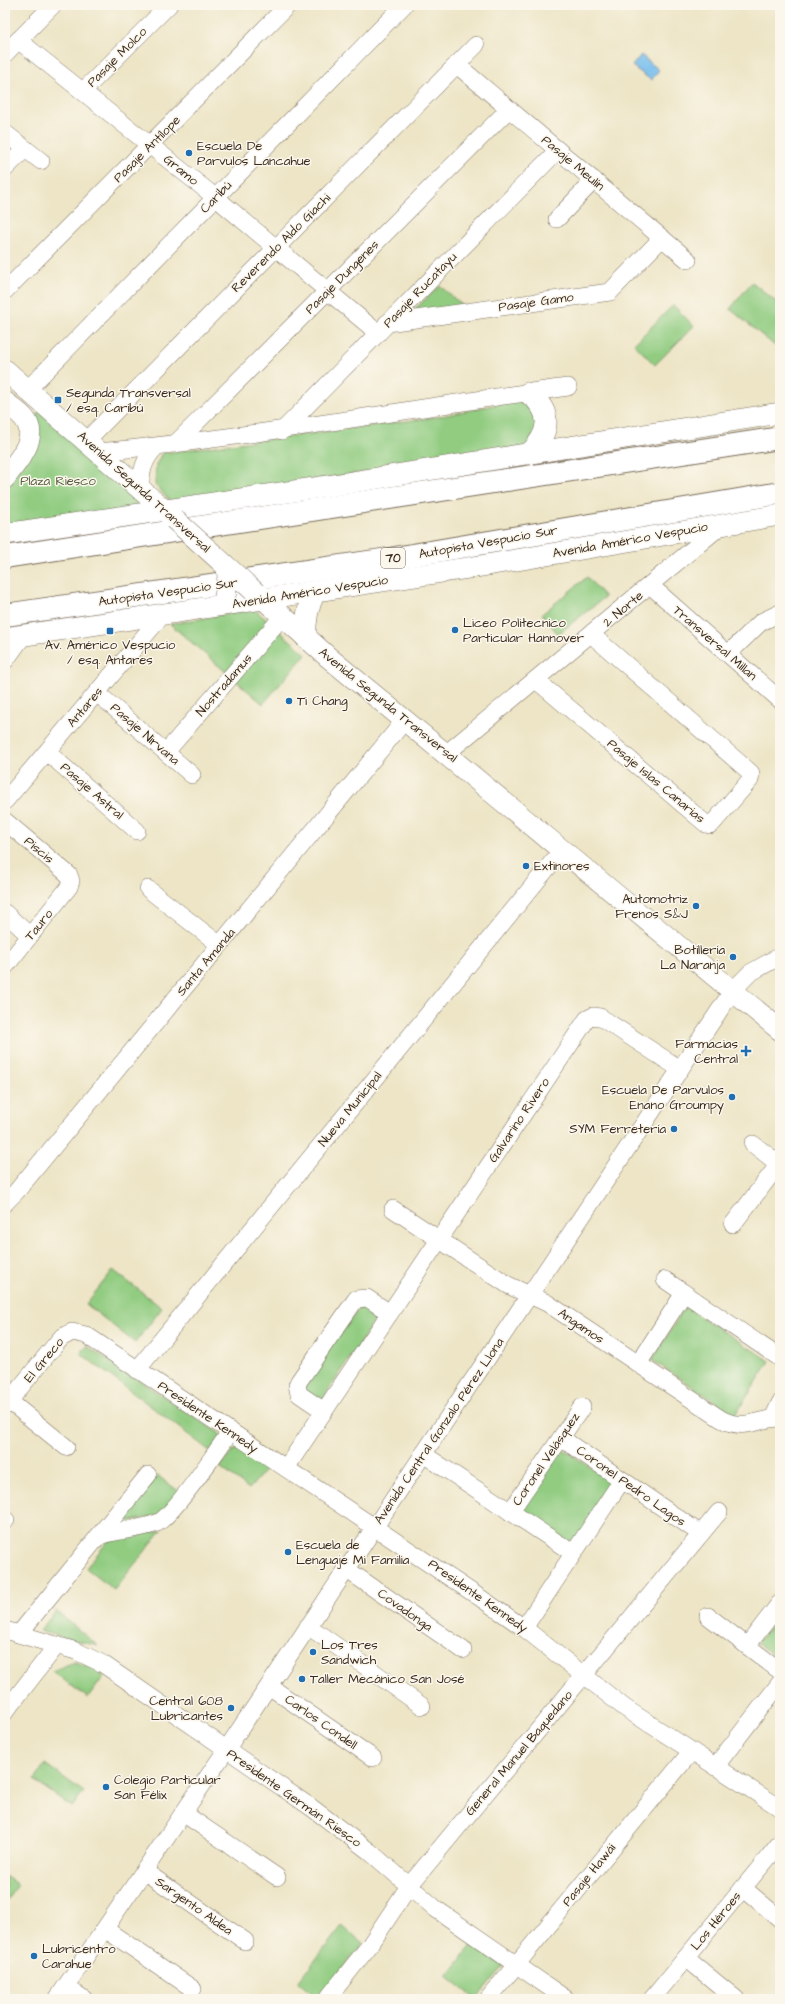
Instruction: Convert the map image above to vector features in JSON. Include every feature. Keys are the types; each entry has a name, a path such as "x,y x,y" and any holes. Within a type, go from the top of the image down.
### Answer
{"highway":[{"path":"5,557 780,438"},
{"name":"Autopista Vespucio Sur","path":"5,615 390,559 780,493"}],"main road":[{"name":"Avenida Segunda Transversal","path":"5,370 93,446 306,638 447,753 780,1030"},
{"path":"528,393 541,405 546,420 544,435 529,454"},
{"path":"5,402 24,418 28,424 30,436 27,446 5,478"},
{"path":"5,534 169,514 780,413"},
{"name":"Avenida Américo Vespucio","path":"14,637 164,613 223,601 316,591 481,566 780,515"},
{"path":"223,601 228,577 227,568"},
{"path":"306,638 306,614 311,598 316,591"}],"street":[{"path":"5,54 53,5"},
{"name":"Pasaje Molco","path":"83,91 169,5"},
{"name":"Pasaje Antílope","path":"5,291 151,146 288,5"},
{"name":"Caribú","path":"28,389 404,5"},
{"name":"Gramo","path":"18,40 216,197 328,291 382,328"},
{"name":"Reverendo Aldo Giachi","path":"93,446 276,248 476,46"},
{"name":"Pasaje Meulín","path":"457,65 688,260"},
{"name":"Pasaje Dungenes","path":"176,444 509,109"},
{"path":"5,134 41,161"},
{"path":"5,169 25,149"},
{"name":"Pasaje Rucatayu","path":"282,431 558,150"},
{"path":"557,219 594,180"},
{"name":"Pasaje Gamo","path":"382,328 610,292 662,238"},
{"path":"93,446 156,447 282,431 568,387"},
{"path":"141,489 143,466 150,453 156,447"},
{"name":"2 Norte","path":"447,753 592,635 723,524"},
{"name":"Transversal Millan","path":"650,586 780,700"},
{"name":"Antares","path":"5,802 164,613"},
{"path":"728,654 761,622 780,613"},
{"name":"Nostradamus","path":"166,752 282,617"},
{"name":"Pasaje Islas Canarias","path":"536,680 706,824 710,825 713,823 750,780 751,773 592,635"},
{"path":"5,661 14,637"},
{"name":"Pasaje Nirvana","path":"97,693 192,775"},
{"name":"Santa Amanda","path":"5,1203 16,1192 406,720"},
{"name":"Pasaje Astral","path":"47,752 137,831"},
{"name":"Piscis","path":"5,821 69,876 71,881"},
{"name":"Nueva Municipal","path":"137,1370 562,849"},
{"name":"Tauro","path":"5,967 69,887 71,881"},
{"path":"148,889 220,945"},
{"path":"5,913 30,936"},
{"name":"Avenida Central Gonzalo Pérez Llona","path":"62,1993 269,1686 732,990 750,973 780,956"},
{"name":"Galvarino Rivero","path":"286,1468 585,1022 590,1017 600,1017 680,1069"},
{"path":"733,1224 779,1164 753,1144"},
{"name":"Angamos","path":"393,1209 508,1286 546,1303 728,1423 750,1425 778,1413"},
{"path":"665,1280 780,1358"},
{"path":"638,1364 684,1293"},
{"path":"324,1411 299,1394 297,1385 299,1381 356,1299 367,1298 390,1313"},
{"name":"Presidente Kennedy","path":"68,1333 77,1332 86,1335 375,1527 524,1628 625,1708 691,1752 719,1762 780,1808"},
{"name":"El Greco","path":"7,1404 61,1338 68,1333"},
{"path":"7,1404 66,1447"},
{"name":"Coronel Velásquez","path":"510,1512 582,1407"},
{"path":"98,1537 105,1534 158,1523 169,1514 212,1459 230,1432"},
{"name":"Coronel Pedro Lagos","path":"561,1438 701,1534"},
{"path":"423,1454 573,1553"},
{"path":"12,1632 98,1537 148,1475"},
{"path":"524,1628 622,1480"},
{"name":"General Manuel Baquedano","path":"326,1999 370,1945 409,1886 719,1512"},
{"name":"Covadonga","path":"346,1569 463,1650"},
{"path":"746,1646 780,1603"},
{"path":"708,1616 780,1671"},
{"path":"308,1626 422,1706"},
{"name":"Presidente Germán Riesco","path":"12,1632 57,1645 90,1657 103,1664 342,1830 436,1909 566,1999"},
{"path":"5,1712 57,1645"},
{"path":"719,1762 780,1683"},
{"name":"Carlos Condell","path":"269,1686 373,1758"},
{"name":"Pasaje Hawái","path":"488,1999 691,1752"},
{"path":"183,1813 277,1877"},
{"name":"Los Héroes","path":"652,1999 780,1843"},
{"name":"Sargento Aldea","path":"144,1871 245,1942"},
{"path":"743,1888 780,1919"},
{"path":"105,1929 193,1989"},
{"path":"686,1958 736,1999"},
{"path":"62,1993 84,1999"}],"green space":[{"path":"752,282 780,305 780,350 730,309"},
{"path":"440,286 463,306 406,317"},
{"path":"673,305 694,326 655,365 634,344"},
{"path":"517,400 526,404 532,410 538,427 528,446 172,503 155,485 156,465 162,453 437,417"},
{"name":"Plaza Riesco","path":"39,411 149,508 5,529 5,489 35,445 33,420"},
{"path":"587,577 605,597 558,634 542,614"},
{"path":"254,609 306,654 263,704 170,624"},
{"path":"113,1270 162,1308 135,1343 86,1304"},
{"path":"364,1302 380,1313 320,1403 305,1393 305,1380"},
{"path":"685,1307 770,1361 735,1415 652,1360"},
{"path":"87,1346 219,1433 221,1437 210,1451 80,1353"},
{"path":"562,1448 616,1485 574,1548 520,1512"},
{"path":"241,1449 269,1466 249,1489 220,1467 234,1450"},
{"path":"158,1476 180,1492 163,1514 119,1524"},
{"path":"162,1530 114,1590 86,1568 108,1541"},
{"path":"56,1611 98,1646 39,1631"},
{"path":"780,1613 780,1661 757,1643"},
{"path":"74,1662 92,1667 104,1676 88,1698 52,1671"},
{"path":"45,1764 84,1792 72,1807 34,1780"},
{"path":"5,1876 18,1885 5,1902"},
{"path":"342,1926 363,1943 319,1999 298,1982"},
{"path":"474,1943 503,1966 476,1999 447,1976"}],"water":[{"path":"641,55 659,70 651,80 632,66"}],"place":[{"name":"Escuela De Parvulos Lancahue","path":"189,153"},
{"name":"Segunda Transversal / esq. Caribú","path":"58,400"},
{"name":"Liceo Politecnico Particular Hannover","path":"455,630"},
{"name":"Av. Américo Vespucio / esq. Antares","path":"110,631"},
{"name":"Ti Chang","path":"289,701"},
{"name":"Extinores","path":"526,866"},
{"name":"Automotriz Frenos S&J","path":"696,906"},
{"name":"Botillería La Naranja","path":"733,957"},
{"name":"Farmacias Central","path":"746,1051"},
{"name":"Escuela De Parvulos Enano Groumpy","path":"732,1097"},
{"name":"SYM Ferretería","path":"674,1129"},
{"name":"Escuela de Lenguaje Mi Familia","path":"288,1552"},
{"name":"Los Tres Sandwich","path":"313,1652"},
{"name":"Taller Mecánico San José","path":"302,1679"},
{"name":"Central 608 Lubricantes","path":"231,1708"},
{"name":"Colegio Particular San Félix","path":"106,1787"},
{"name":"Lubricentro Carahue","path":"34,1956"}]}
